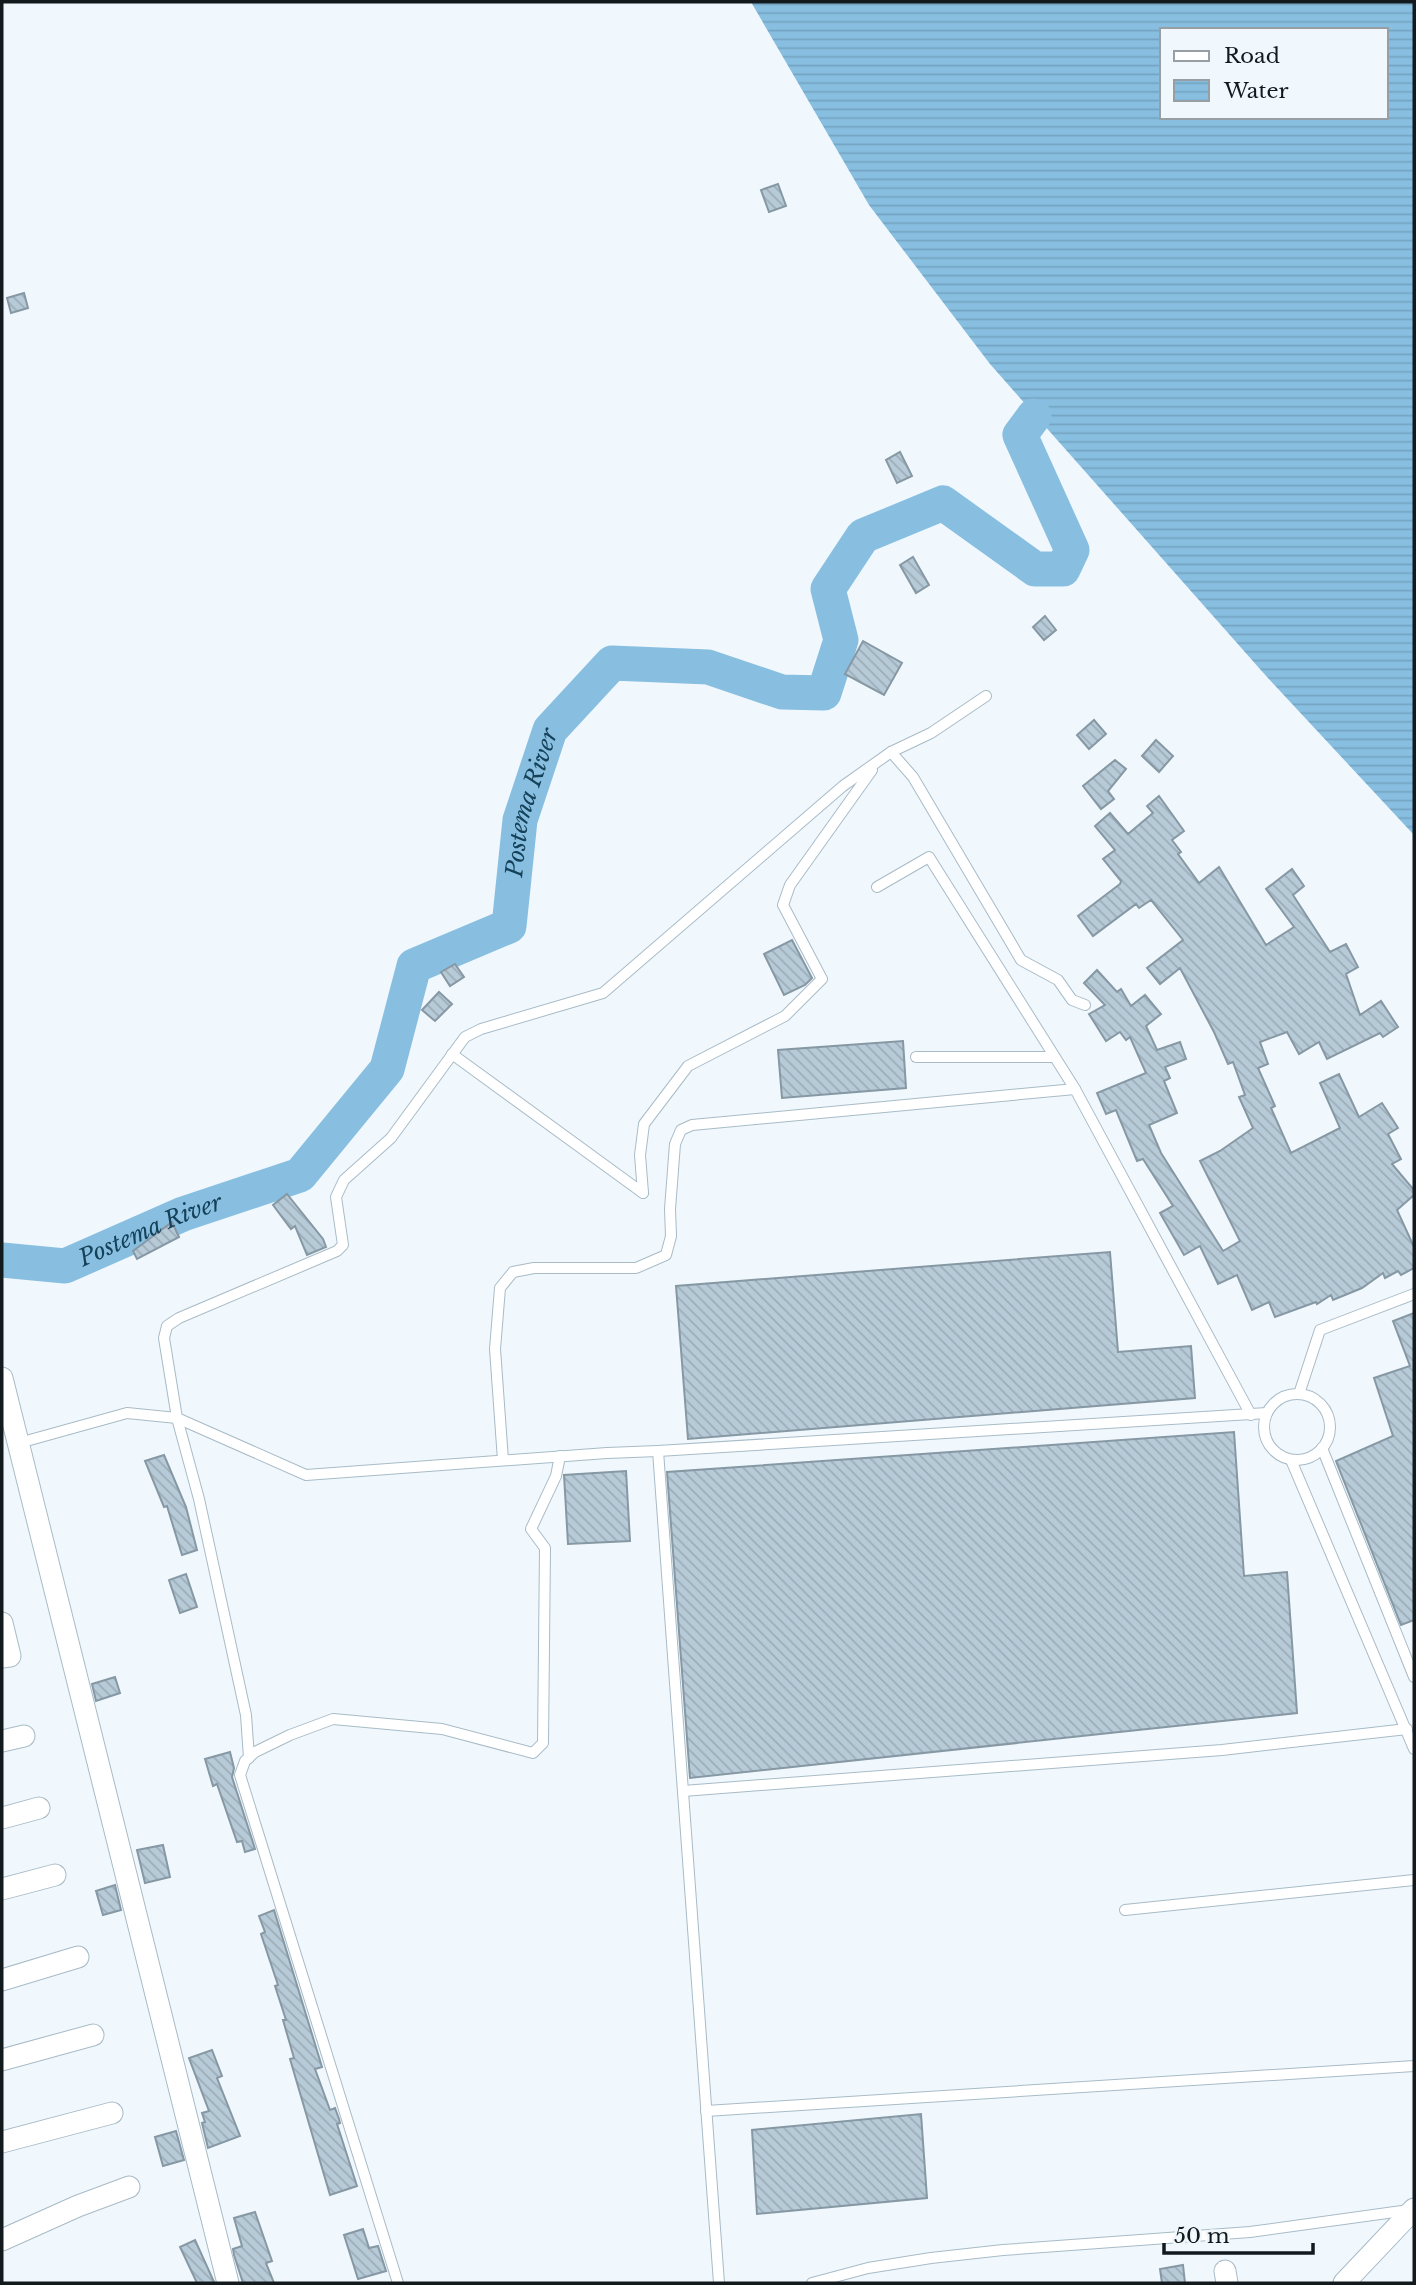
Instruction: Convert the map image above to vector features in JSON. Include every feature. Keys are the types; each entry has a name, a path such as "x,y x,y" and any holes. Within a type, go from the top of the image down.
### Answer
{"street":[{"path":"2,1378 10,1446 228,2283"},
{"path":"2,1623 10,1656 2,1657"},
{"path":"2,1741 24,1736"},
{"path":"2,1818 40,1808"},
{"path":"2,1889 55,1875"},
{"path":"2,1980 78,1957"},
{"path":"2,2060 93,2035"},
{"path":"2,2142 112,2113"},
{"path":"2,2240 78,2206 129,2187"},
{"path":"1344,2283 1414,2209"}],"lane":[{"path":"249,1758 246,1715 200,1499 177,1418 163,1338 167,1326 179,1318 337,1251 343,1245 336,1197 344,1180 391,1138 465,1037 481,1029 603,993 843,786 891,752 931,733 986,696"},
{"path":"891,752 913,778 1021,960 1058,980 1072,1000 1085,1005"},
{"path":"452,1055 643,1193 640,1155 643,1124 688,1066 785,1016 822,979 783,905 790,885 878,762"},
{"path":"877,887 929,857 1075,1089 1251,1415"},
{"path":"916,1056 1054,1057"},
{"path":"503,1460 495,1349 500,1289 513,1272 534,1268 636,1268 666,1255 671,1236 670,1209 675,1144 681,1130 692,1125 1075,1089"},
{"path":"1299,1394 1321,1330 1414,1294"},
{"path":"1299,1394 1309,1396 1325,1409 1330,1429 1322,1448 1309,1458 1292,1460 1273,1451 1264,1433 1267,1413 1280,1398 1299,1394"},
{"path":"10,1446 127,1413 177,1418 306,1475 560,1456 1267,1413"},
{"path":"1322,1448 1411,1660 1414,1677"},
{"path":"658,1451 719,2283"},
{"path":"398,2283 240,1775 241,1768 255,1752 333,1718 442,1729 533,1753 543,1743 545,1548 531,1529 556,1476 560,1456"},
{"path":"1292,1460 1414,1749"},
{"path":"683,1791 1222,1750 1407,1729"},
{"path":"1125,1910 1414,1880"},
{"path":"706,2111 1414,2066"},
{"path":"812,2283 868,2268 943,2257 1115,2240 1250,2232 1414,2209"}],"water":[{"path":"751,2 1414,2 1414,835 1267,677 990,364 869,205"}],"building":[{"path":"778,184 786,206 769,212 761,190"},
{"path":"24,293 28,308 11,313 7,298"},
{"path":"900,452 912,476 897,483 886,460"},
{"path":"913,557 929,585 916,593 900,565"},
{"path":"1045,616 1056,630 1044,640 1033,627"},
{"path":"863,641 902,663 884,695 845,674"},
{"path":"1094,720 1106,734 1089,749 1077,735"},
{"path":"1156,740 1173,756 1159,772 1142,756"},
{"path":"1115,760 1126,769 1108,791 1114,799 1101,809 1083,786"},
{"path":"1159,796 1184,831 1172,840 1181,852 1178,854 1199,883 1219,867 1266,945 1294,927 1266,889 1292,869 1304,886 1293,895 1330,952 1346,944 1358,967 1346,974 1360,1015 1381,1001 1398,1027 1383,1037 1380,1033 1327,1059 1319,1042 1299,1054 1287,1032 1260,1042 1268,1064 1258,1068 1275,1106 1271,1108 1291,1153 1340,1128 1320,1083 1339,1074 1359,1117 1382,1103 1398,1128 1388,1134 1401,1159 1392,1164 1414,1190 1414,1195 1397,1210 1414,1247 1414,1268 1401,1275 1398,1271 1385,1278 1383,1273 1362,1288 1333,1300 1331,1295 1317,1304 1316,1302 1275,1317 1269,1302 1252,1310 1237,1275 1218,1284 1200,1246 1184,1255 1160,1213 1173,1206 1143,1159 1137,1161 1116,1110 1106,1114 1097,1093 1146,1073 1130,1037 1126,1040 1120,1032 1106,1041 1089,1014 1105,1005 1084,983 1097,970 1117,992 1121,989 1131,1006 1145,995 1161,1014 1146,1026 1157,1050 1180,1042 1186,1059 1165,1067 1170,1078 1164,1081 1177,1113 1149,1125 1161,1153 1223,1251 1240,1241 1200,1161 1253,1128 1239,1097 1245,1095 1233,1062 1228,1064 1180,968 1160,984 1147,968 1183,940 1151,900 1139,908 1136,904 1093,936 1078,916 1121,881 1103,859 1115,850 1095,826 1110,813 1128,834 1153,813 1147,806"},
{"path":"792,940 812,978 805,985 784,995 764,954"},
{"path":"455,964 464,977 450,986 441,972"},
{"path":"439,992 452,1004 435,1021 422,1010"},
{"path":"903,1041 906,1088 782,1098 778,1050"},
{"path":"287,1194 323,1239 326,1247 307,1255 295,1226 291,1229 273,1205"},
{"path":"172,1222 179,1237 137,1259 133,1251"},
{"path":"1110,1252 1118,1352 1191,1346 1195,1398 688,1439 676,1286"},
{"path":"1414,1313 1414,1620 1401,1625 1336,1461 1393,1436 1374,1378 1410,1366 1393,1321"},
{"path":"1234,1432 1244,1576 1287,1572 1297,1713 690,1778 667,1472"},
{"path":"164,1455 186,1507 197,1550 182,1555 167,1506 164,1507 145,1461"},
{"path":"626,1471 630,1541 568,1544 564,1475"},
{"path":"186,1574 197,1607 180,1613 169,1580"},
{"path":"115,1677 120,1693 96,1701 92,1684"},
{"path":"230,1752 234,1768 232,1777 255,1849 245,1852 242,1841 237,1842 217,1784 213,1786 205,1759"},
{"path":"163,1845 170,1877 145,1883 137,1850"},
{"path":"115,1885 121,1910 103,1915 96,1891"},
{"path":"274,1910 322,2067 315,2069 330,2110 335,2108 339,2119 340,2123 337,2124 357,2186 330,2195 290,2059 294,2058 275,1986 278,1985 261,1934 265,1932 259,1916"},
{"path":"212,2050 222,2076 217,2078 240,2136 208,2148 202,2113 209,2111 189,2058"},
{"path":"921,2114 927,2198 757,2214 752,2130"},
{"path":"176,2131 184,2160 163,2166 155,2137"},
{"path":"255,2212 272,2261 266,2263 274,2283 243,2283 234,2255 233,2249 242,2246 234,2218"},
{"path":"363,2229 369,2248 378,2246 386,2271 358,2279 344,2235"},
{"path":"195,2240 215,2283 197,2283 180,2247"},
{"path":"1183,2265 1185,2283 1162,2283 1160,2269"}],"waterway":[{"name":"Postema River","path":"2,1260 65,1266 183,1214 300,1175 387,1069 414,966 509,926 520,820 550,730 612,663 708,667 782,692 824,693 841,640 828,589 863,536 943,503 1035,569 1063,569 1072,550 1020,435 1034,416"}]}
